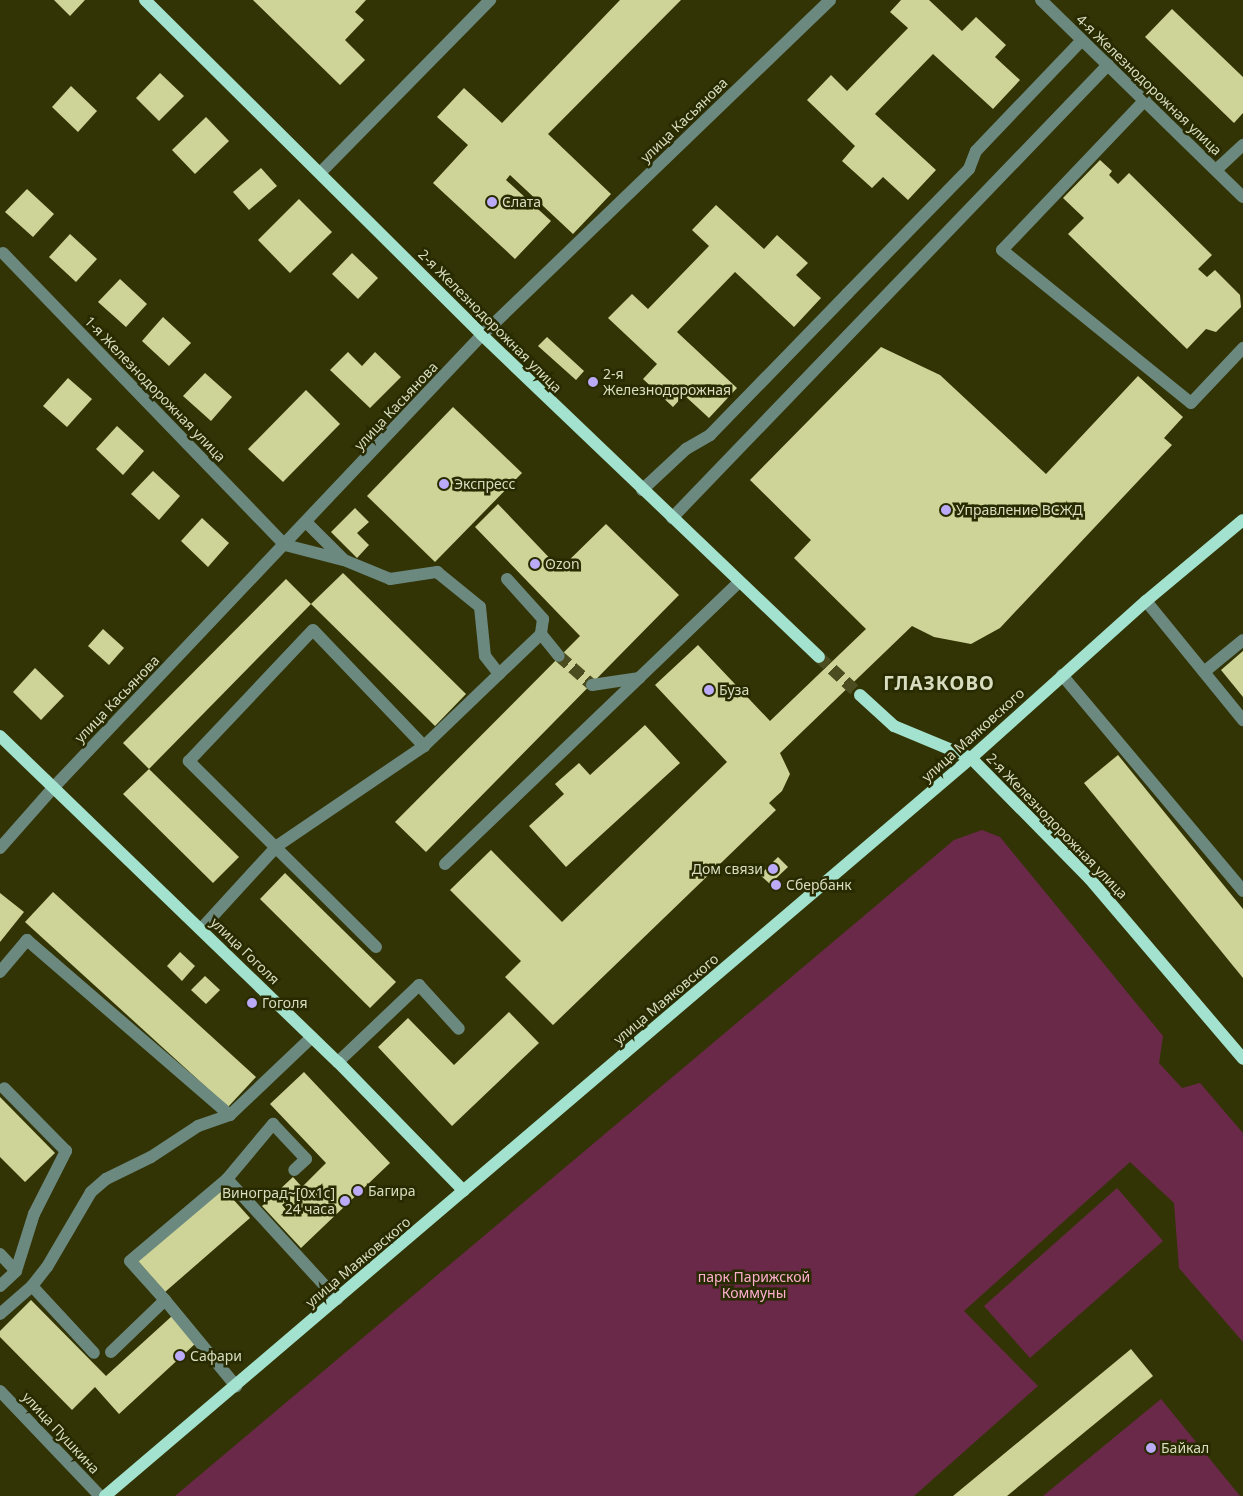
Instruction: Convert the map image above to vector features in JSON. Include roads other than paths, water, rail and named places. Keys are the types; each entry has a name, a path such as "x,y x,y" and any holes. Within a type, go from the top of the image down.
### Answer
{"main road":[{"name":"2-я Железнодорожная улица","path":"145,0 482,335 642,490 820,657"},
{"name":"улица Маяковского","path":"105,1496 971,758 1146,601 1243,520"},
{"name":"2-я Железнодорожная улица","path":"860,695 894,726 971,758 1090,879 1243,1059"},
{"name":"улица Гоголя","path":"0,736 338,1062 464,1191"}],"street":[{"path":"320,173 490,0"},
{"name":"улица Касьянова","path":"0,848 53,788 307,523 482,335 830,0"},
{"name":"4-я Железнодорожная улица","path":"1041,0 1216,170 1241,191"},
{"path":"642,490 686,449 710,435 969,169 976,151 1082,40"},
{"path":"672,518 1108,65"},
{"path":"1145,100 1002,250 1191,403 1243,348"},
{"path":"1216,170 1243,145"},
{"name":"1-я Железнодорожная улица","path":"3,253 285,546"},
{"path":"307,523 344,560"},
{"path":"285,546 344,560 390,579 437,572 480,607 484,656 499,674"},
{"path":"201,929 277,846 424,746 541,634 544,619 507,579"},
{"path":"445,864 739,582"},
{"path":"1146,601 1243,720"},
{"path":"376,947 277,846 189,761 313,630 424,746"},
{"path":"541,634 560,656"},
{"path":"1204,672 1243,640"},
{"path":"1062,675 1243,891"},
{"path":"592,685 639,678"},
{"path":"0,972 27,940 230,1115"},
{"path":"338,1062 419,985 459,1029"},
{"path":"0,1314 32,1286 47,1267 91,1192 106,1179 151,1157 198,1126 230,1115 312,1037"},
{"path":"0,1286 16,1270 34,1214 66,1151 4,1088"},
{"path":"236,1386 130,1261 227,1179 273,1124 306,1159 294,1170"},
{"path":"227,1179 337,1299"},
{"path":"0,1254 16,1270"},
{"path":"32,1286 94,1353"},
{"path":"111,1352 165,1300"},
{"name":"улица Пушкина","path":"0,1391 100,1496"}],"tunnel":[{"path":"559,656 592,685"},
{"path":"819,657 860,695"}],"place":[{"name":"Слата","path":"492,202"},
{"name":"2-я Железнодорожная","path":"593,382"},
{"name":"Экспресс","path":"444,484"},
{"name":"Управление ВСЖД","path":"946,510"},
{"name":"Ozon","path":"535,564"},
{"name":"Буза","path":"709,690"},
{"name":"Дом связи","path":"773,869"},
{"name":"Сбербанк","path":"776,885"},
{"name":"Гоголя","path":"252,1003"},
{"name":"Багира","path":"358,1191"},
{"name":"Виноград~[0x1c] 24 часа","path":"345,1201"},
{"name":"Сафари","path":"180,1356"},
{"name":"Байкал","path":"1151,1448"}],"district":[{"name":"ГЛАЗКОВО","path":"939,684"}],"park label":[{"name":"парк Парижской Коммуны","path":"754,1286"}]}
